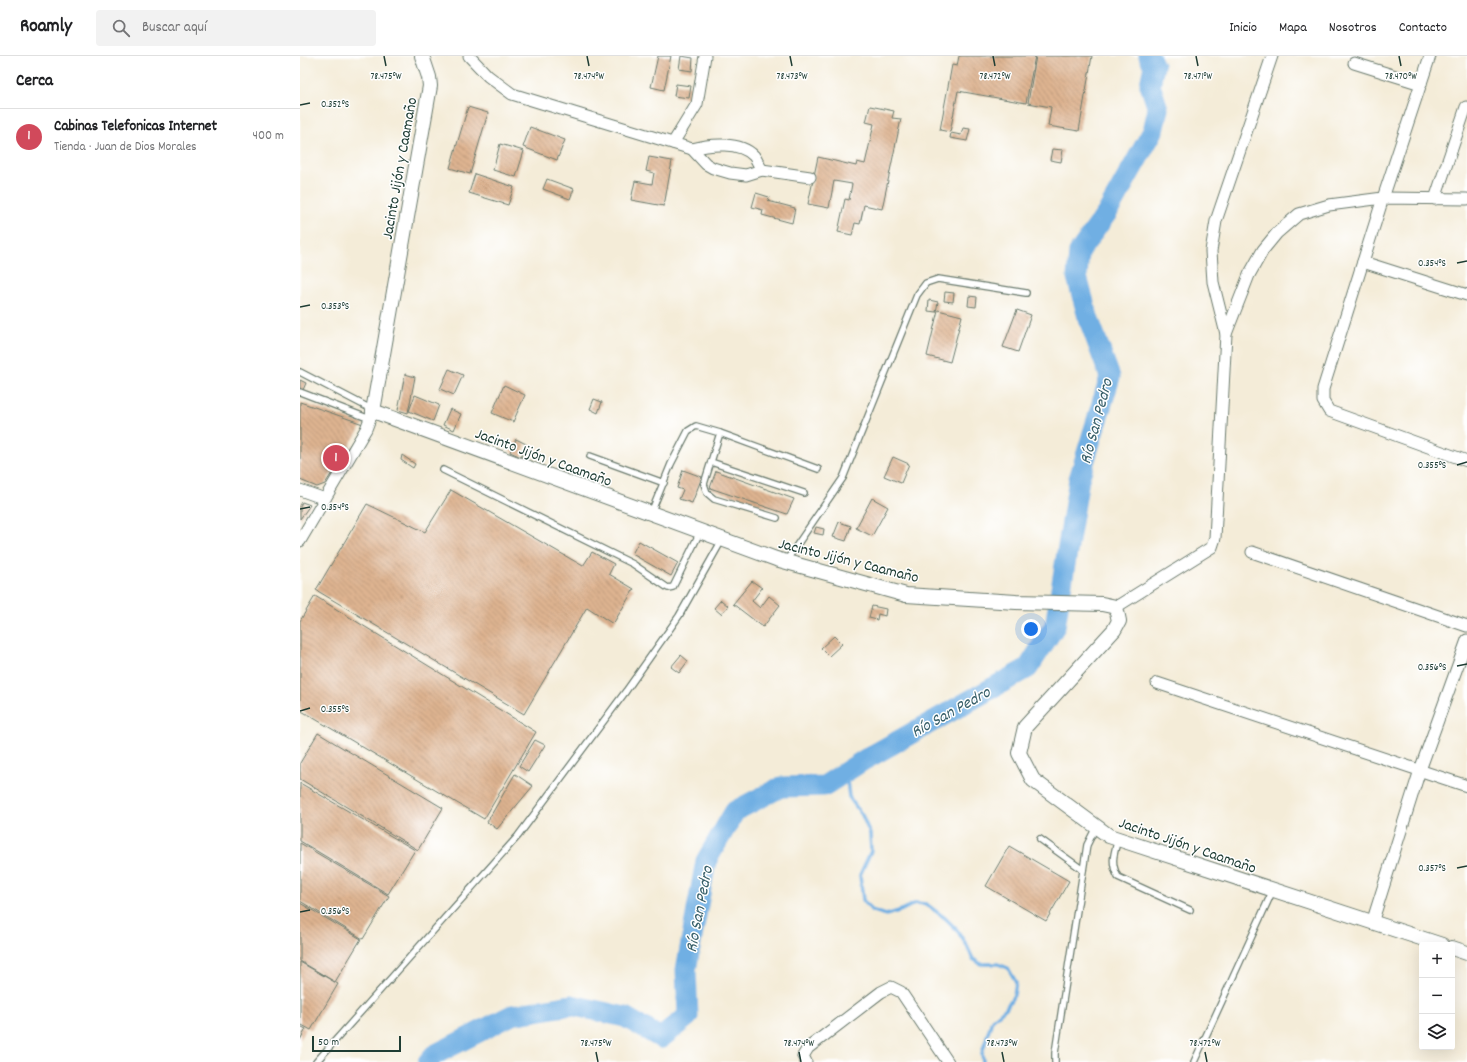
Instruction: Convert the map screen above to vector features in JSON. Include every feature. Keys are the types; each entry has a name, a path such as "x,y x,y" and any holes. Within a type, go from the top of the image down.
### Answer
{"street":[{"name":"Jacinto Jijón y Caamaño","path":"422,56 429,77 430,86 371,415 786,562 906,595 1016,602 1102,604 1116,607 1119,621 1114,630 1025,727 1020,753 1033,780 1109,836 1433,942"},
{"path":"470,56 488,76 512,94 692,149 706,145 726,144 741,148 754,156 762,170"},
{"path":"673,143 697,104 705,56"},
{"path":"1116,607 1212,547 1216,538 1226,334 1214,282 1212,251 1216,221 1272,56"},
{"path":"1430,56 1363,262 1324,389 1323,401 1329,411 1467,461"},
{"path":"1354,63 1421,84"},
{"path":"1435,199 1466,107"},
{"path":"692,149 700,160 713,168 730,173 746,175 762,170 810,177"},
{"path":"1226,334 1248,275 1277,233 1299,214 1329,205 1383,198 1467,199"},
{"path":"1363,262 1467,295"},
{"path":"300,542 366,429 371,415"},
{"path":"300,490 325,499"},
{"path":"1252,552 1467,626"},
{"path":"1372,922 1420,770 1467,640"},
{"path":"1158,683 1467,786"},
{"path":"1455,949 1467,953"},
{"path":"806,1062 803,1056 808,1048 881,992 891,987 901,992 948,1062"}],"lane":[{"path":"786,562 843,478 918,295 926,283 938,279 1026,293"},
{"path":"300,372 371,415"},
{"path":"300,392 371,415"},
{"path":"651,513 671,464 688,431 696,426 720,433 818,469"},
{"path":"720,433 704,484 707,493 714,499 777,518"},
{"path":"590,456 664,483"},
{"path":"711,462 804,493"},
{"path":"443,470 632,564 668,588 673,587 700,531"},
{"path":"316,1062 518,836 626,691 679,616 722,539"},
{"path":"1055,1062 1055,1053 1087,845 1096,826"},
{"path":"1040,839 1083,870"},
{"path":"1118,839 1113,861 1114,869 1118,877 1190,910"},
{"path":"1194,1062 1273,890"}],"building":[{"path":"658,56 671,56 664,90 651,87"},
{"path":"681,56 693,58 692,71 679,69"},
{"path":"959,56 1035,56 1026,103 958,91 950,132 940,130 952,65 957,66"},
{"path":"1036,56 1092,56 1079,131 1048,126 1051,107 1028,103"},
{"path":"676,84 691,86 689,98 674,96"},
{"path":"870,106 894,111 892,118 901,119 882,209 864,205 860,224 855,223 852,235 838,232 845,199 849,200 852,184 834,181 829,208 808,204 818,157 856,166 857,162 865,164 874,124 866,122"},
{"path":"468,107 488,113 470,174 450,168"},
{"path":"530,127 565,140 557,160 523,147"},
{"path":"963,128 970,129 967,141 950,138 951,133 961,135"},
{"path":"500,144 524,151 516,177 493,170"},
{"path":"1052,149 1063,150 1061,162 1050,160"},
{"path":"649,157 672,161 664,206 631,200 635,181 652,184 654,173 646,171"},
{"path":"475,174 514,187 508,205 469,193"},
{"path":"547,179 574,189 570,199 543,189"},
{"path":"756,193 769,197 768,201 795,208 792,223 762,215 763,210 752,207"},
{"path":"945,292 954,293 953,302 944,301"},
{"path":"969,296 977,297 976,307 968,306"},
{"path":"929,300 938,302 936,312 928,311"},
{"path":"938,310 962,316 950,362 927,356"},
{"path":"1017,310 1031,315 1018,352 1003,347"},
{"path":"449,369 463,375 454,395 440,389"},
{"path":"405,374 415,377 408,413 398,410"},
{"path":"300,380 306,383 303,390 300,389"},
{"path":"504,385 525,395 513,422 492,413"},
{"path":"415,395 439,405 433,421 409,411"},
{"path":"594,399 602,402 598,413 590,409"},
{"path":"300,402 363,424 325,484 317,487 300,480"},
{"path":"450,409 461,414 454,430 443,425"},
{"path":"516,439 526,444 521,457 510,452"},
{"path":"402,455 415,464 413,468 401,460"},
{"path":"893,457 909,464 901,483 884,476"},
{"path":"683,470 702,477 692,503 679,499 683,490 677,488"},
{"path":"716,471 794,499 787,514 710,488"},
{"path":"451,490 583,566 592,552 614,564 609,574 634,589 613,624 587,607 524,714 316,590 367,504 425,532"},
{"path":"872,498 888,507 872,536 856,528"},
{"path":"302,502 310,505 300,519 300,506"},
{"path":"839,522 851,526 846,541 833,537"},
{"path":"816,527 824,529 823,535 814,533"},
{"path":"639,541 678,563 671,576 632,554"},
{"path":"752,581 762,588 752,601 760,608 769,596 780,605 763,627 733,604"},
{"path":"315,596 536,732 484,819 300,710 300,621"},
{"path":"721,600 728,606 721,614 714,608"},
{"path":"872,606 886,609 885,616 878,614 877,620 869,618"},
{"path":"834,636 842,644 829,656 821,648"},
{"path":"681,655 688,661 679,673 671,667"},
{"path":"318,733 443,808 418,850 300,779 300,763"},
{"path":"535,740 545,745 528,772 519,766"},
{"path":"515,774 533,786 497,829 487,822"},
{"path":"300,783 415,850 388,894 300,841"},
{"path":"300,843 389,896 363,939 300,901"},
{"path":"1009,846 1069,881 1046,921 986,886"},
{"path":"300,903 361,939 335,982 300,961"},
{"path":"300,962 338,984 311,1030 300,1024"},
{"path":"300,1026 306,1029 300,1040"}],"waterway":[{"name":"Río San Pedro","path":"428,1062 434,1055 512,1015 571,1005 625,1017 661,1038 688,1016 686,970 706,861 735,811 781,787 824,786 864,760 1028,668 1055,626 1079,479 1110,377 1088,317 1077,277 1079,252 1107,213 1153,131 1158,109 1150,85 1154,66 1149,56"},
{"path":"846,772 849,797 862,815 870,834 871,851 860,875 863,900 871,910 886,915 902,910 916,903 926,904 945,918 957,930 973,959 981,964 998,964 1008,968 1016,982 1014,995 1006,1008 992,1020 982,1053 983,1062"}],"place":[{"name":"Cabinas Telefonicas Internet","path":"336,458"}]}
